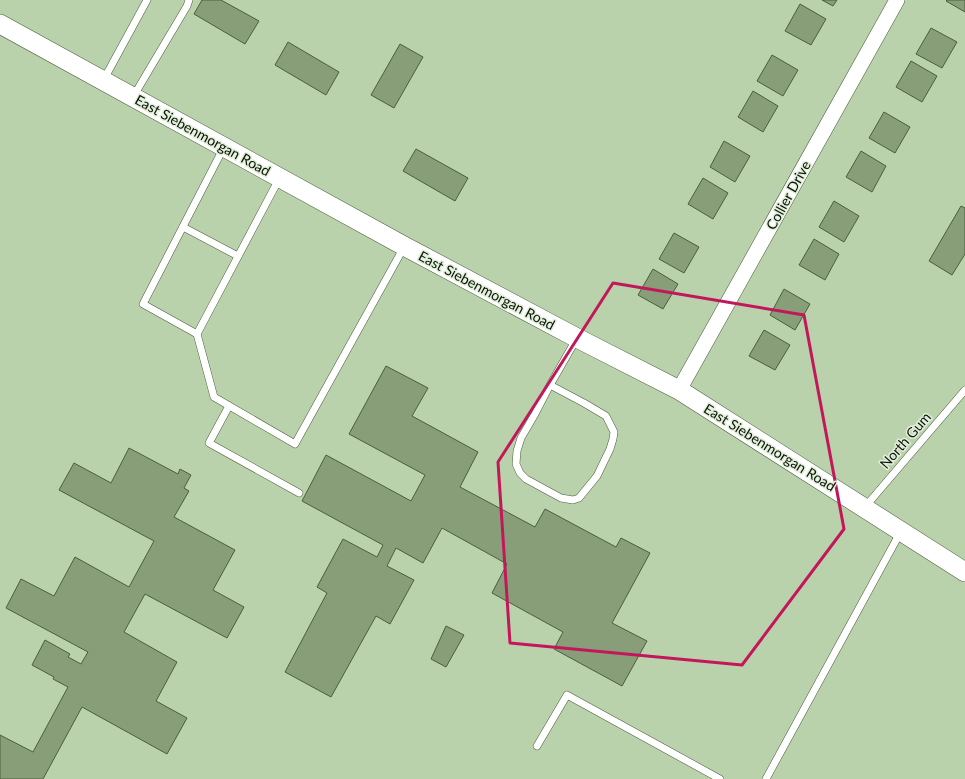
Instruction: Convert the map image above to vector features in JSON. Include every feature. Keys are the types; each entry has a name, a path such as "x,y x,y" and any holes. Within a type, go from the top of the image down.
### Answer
{"street":[{"name":"Collier Drive","path":"679,390 897,0"},
{"name":"East Siebenmorgan Road","path":"0,24 404,246 577,338 679,390 965,572"}],"lane":[{"path":"103,81 147,0"},
{"path":"133,97 189,0"},
{"path":"197,334 143,304 224,147"},
{"path":"280,178 197,334 214,397 296,444 404,246"},
{"path":"183,226 238,256"},
{"path":"550,385 606,416 614,432 614,439 597,476 579,498 573,500 561,498 526,479 520,473 516,464 520,438 535,414 550,385 577,338"},
{"name":"North Gum","path":"865,507 965,390"},
{"path":"229,406 209,443 299,493"},
{"path":"766,779 901,531"},
{"path":"537,746 567,695 720,779"}],"highlighted area":[{"path":"613,283 804,315 844,529 742,665 510,643 498,462"}],"building":[{"path":"202,0 221,0 259,21 245,44 194,14"},
{"path":"822,0 837,0 833,6"},
{"path":"965,0 965,12 946,1"},
{"path":"800,4 826,19 811,45 785,31"},
{"path":"931,28 957,42 942,68 916,54"},
{"path":"288,42 339,72 326,95 275,65"},
{"path":"400,44 423,57 394,108 371,95"},
{"path":"772,55 798,70 783,96 757,81"},
{"path":"911,61 937,76 922,102 896,87"},
{"path":"753,91 778,106 763,132 738,117"},
{"path":"884,112 910,127 895,153 869,138"},
{"path":"724,141 750,156 735,182 710,167"},
{"path":"416,149 468,178 455,201 403,171"},
{"path":"861,151 886,166 872,192 846,177"},
{"path":"703,178 728,193 713,219 688,204"},
{"path":"834,201 859,216 844,242 819,227"},
{"path":"961,206 965,208 965,254 952,275 929,261"},
{"path":"674,233 699,247 684,273 659,259"},
{"path":"814,239 839,254 825,280 799,265"},
{"path":"653,269 678,284 663,309 638,295"},
{"path":"784,289 810,304 795,330 770,315"},
{"path":"764,330 790,345 775,370 749,356"},
{"path":"386,366 428,388 412,416 478,452 460,487 535,527 545,509 616,547 621,538 650,553 612,623 647,641 622,686 554,649 563,632 492,593 507,564 442,528 423,563 396,548 387,566 414,580 390,624 376,616 331,697 285,672 327,593 317,587 343,539 377,557 383,545 302,501 326,455 411,501 425,475 349,434"},
{"path":"129,448 178,474 180,469 191,475 184,488 189,491 174,517 235,550 213,590 244,607 227,638 145,594 124,632 177,662 156,701 187,718 167,754 82,707 43,779 0,779 0,735 33,752 68,687 53,679 54,677 32,665 45,640 70,654 68,657 81,664 88,652 6,608 21,579 54,596 75,557 129,587 154,541 59,490 74,463 111,483"},
{"path":"446,626 464,635 446,667 431,659"}]}
